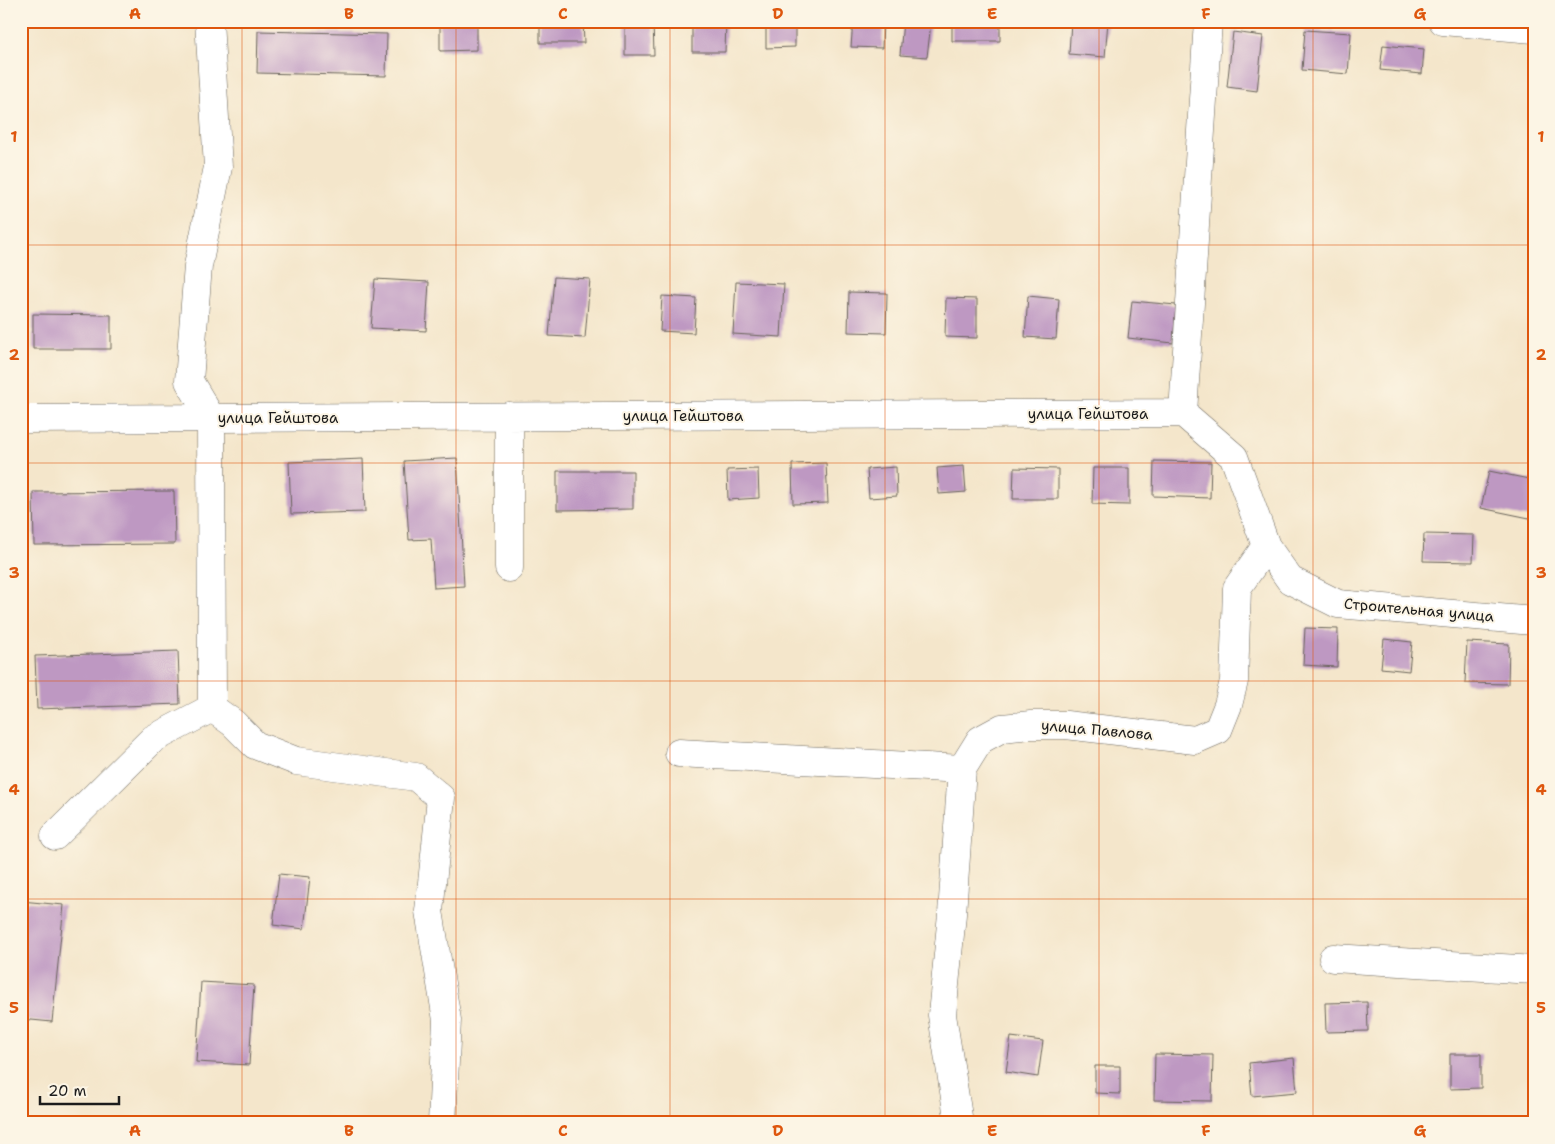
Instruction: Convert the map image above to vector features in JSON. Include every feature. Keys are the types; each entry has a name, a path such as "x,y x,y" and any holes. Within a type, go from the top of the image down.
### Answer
{"street":[{"path":"209,21 218,166 198,266 190,381 211,418 212,708"},
{"path":"1208,21 1183,413 1234,458 1266,546"},
{"path":"1443,21 1534,30"},
{"name":"улица Гейштова","path":"21,419 1183,413"},
{"path":"508,416 509,568"},
{"name":"Строительная улица","path":"1266,546 1290,580 1338,604 1534,621"},
{"name":"улица Павлова","path":"962,769 980,740 1002,728 1031,724 1066,725 1195,740 1218,730 1228,705 1234,681 1237,588 1266,546"},
{"path":"55,836 153,739 212,708"},
{"path":"212,708 233,723 255,745 296,761 416,776 441,798 430,911 447,1020 442,1123"},
{"path":"678,753 962,769 952,914 942,1015 958,1123"},
{"path":"1333,958 1534,970"}],"building":[{"path":"440,21 477,21 477,50 440,51"},
{"path":"540,21 583,21 584,43 540,43"},
{"path":"625,21 653,21 654,55 625,55"},
{"path":"692,21 726,21 725,52 692,52"},
{"path":"766,21 795,21 795,47 766,48"},
{"path":"853,21 883,21 882,48 851,47"},
{"path":"903,21 931,23 927,57 900,55"},
{"path":"952,21 1000,21 1000,41 952,41"},
{"path":"1071,21 1108,21 1105,57 1069,54"},
{"path":"1305,30 1351,33 1348,74 1302,70"},
{"path":"258,31 387,34 386,76 257,73"},
{"path":"1233,32 1263,36 1257,91 1227,87"},
{"path":"1383,45 1424,49 1422,74 1380,70"},
{"path":"554,277 590,279 585,338 549,336"},
{"path":"375,279 429,282 426,331 371,328"},
{"path":"736,282 784,284 781,337 733,334"},
{"path":"849,292 887,293 886,333 848,332"},
{"path":"662,296 696,298 694,333 660,331"},
{"path":"1028,296 1059,299 1056,339 1025,337"},
{"path":"946,298 977,299 977,338 945,337"},
{"path":"1132,301 1176,305 1173,343 1128,338"},
{"path":"33,314 111,315 111,349 33,349"},
{"path":"457,458 464,586 434,588 431,539 409,540 404,461"},
{"path":"363,459 365,512 291,514 289,462"},
{"path":"1154,461 1211,462 1210,498 1153,496"},
{"path":"826,463 828,503 793,504 792,464"},
{"path":"964,466 966,492 939,494 937,468"},
{"path":"896,467 897,496 869,498 867,469"},
{"path":"1014,468 1058,469 1058,499 1013,499"},
{"path":"1093,468 1129,468 1129,505 1092,504"},
{"path":"758,469 759,498 728,500 727,470"},
{"path":"557,471 633,471 633,509 557,510"},
{"path":"1489,471 1534,480 1534,519 1481,508"},
{"path":"174,491 175,544 34,545 33,492"},
{"path":"1424,534 1474,535 1473,562 1423,561"},
{"path":"1305,628 1338,629 1337,667 1303,665"},
{"path":"1384,639 1412,642 1409,671 1381,668"},
{"path":"1467,642 1509,644 1508,684 1465,683"},
{"path":"178,651 180,704 37,709 35,656"},
{"path":"279,874 310,877 304,929 273,925"},
{"path":"21,901 64,905 52,1022 21,1019"},
{"path":"201,982 254,985 249,1065 196,1062"},
{"path":"1367,1002 1368,1031 1326,1032 1325,1003"},
{"path":"1011,1037 1043,1041 1038,1077 1006,1072"},
{"path":"1155,1054 1213,1055 1212,1101 1154,1100"},
{"path":"1450,1054 1481,1054 1481,1088 1450,1089"},
{"path":"1294,1058 1297,1092 1252,1096 1249,1063"},
{"path":"1095,1066 1120,1066 1120,1094 1095,1093"}]}
